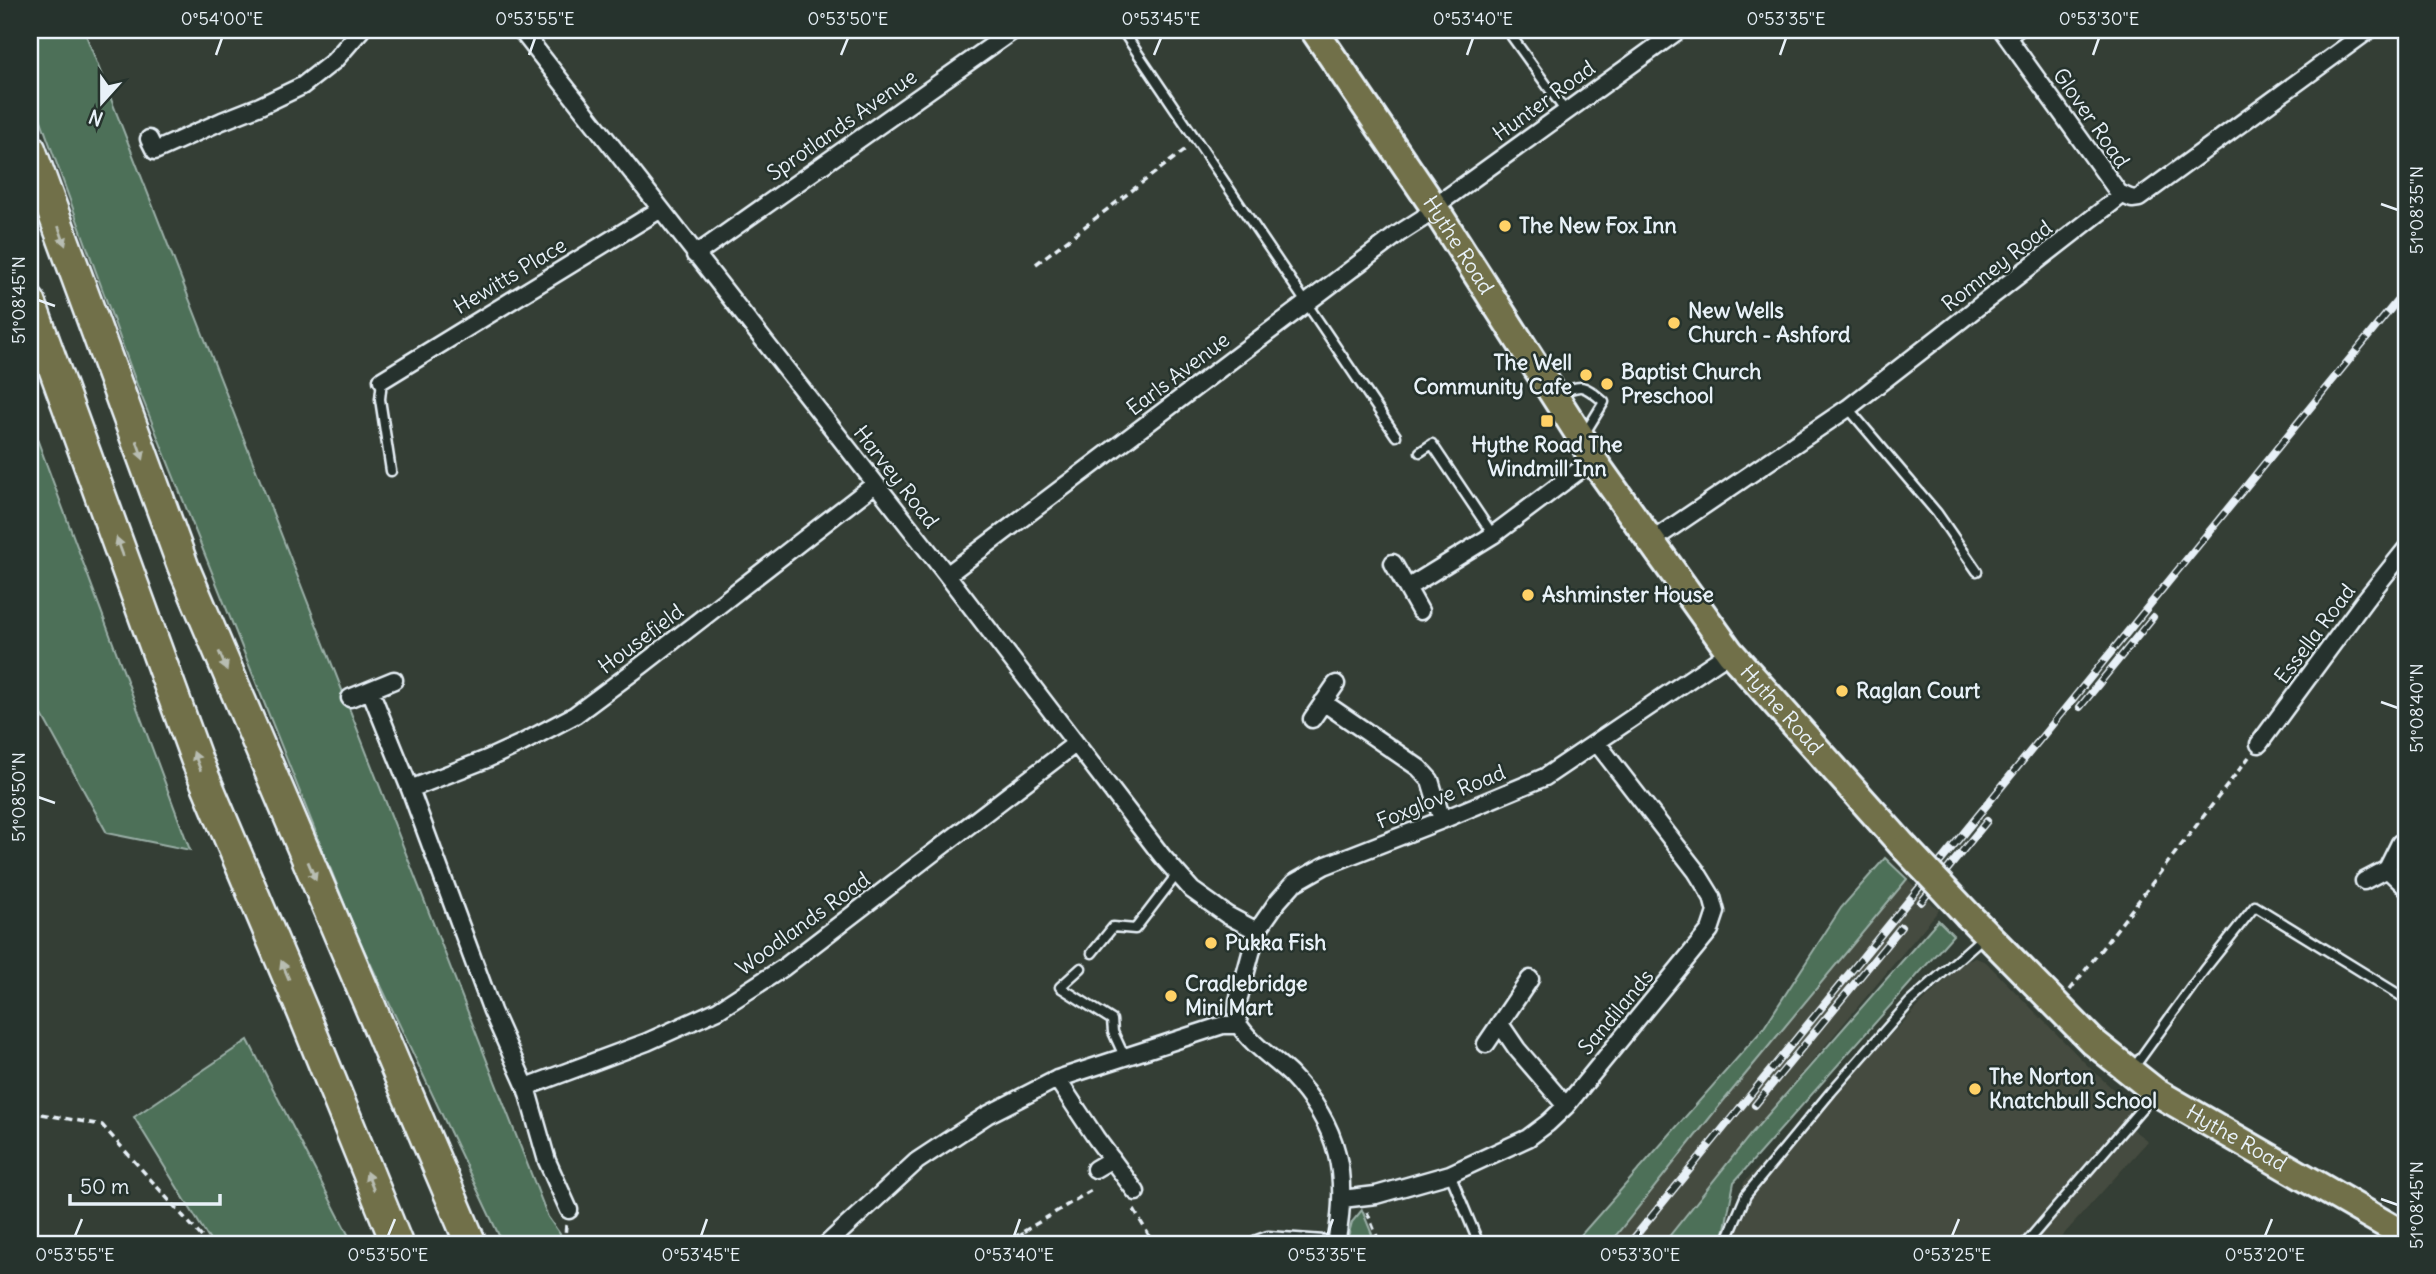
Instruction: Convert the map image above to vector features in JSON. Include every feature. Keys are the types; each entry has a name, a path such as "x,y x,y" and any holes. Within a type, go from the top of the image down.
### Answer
{"highway":[{"path":"30,149 183,566 471,1244"},
{"path":"30,302 197,761 397,1244"}],"main road":[{"name":"Hythe Road","path":"1314,30 1434,207 1587,449 1650,542 1730,652 1905,848 1977,926 2092,1041 2131,1073 2156,1092 2406,1236"}],"street":[{"path":"149,139 155,151 302,86 334,61 361,30"},
{"name":"Harvey Road","path":"521,30 1178,873 1192,890 1227,915 1256,931"},
{"name":"Sprotlands Avenue","path":"695,255 1014,30"},
{"name":"Hunter Road","path":"1434,207 1679,30"},
{"name":"Romney Road","path":"1650,542 1848,408 2122,195 2132,199 2139,198 2369,30"},
{"name":"Glover Road","path":"2011,33 2122,195"},
{"name":"Earls Avenue","path":"947,575 1398,234 1423,218 1434,207"},
{"name":"Hewitts Place","path":"382,380 661,209"},
{"path":"1407,587 1493,535 1587,449"},
{"name":"Housefield","path":"410,789 522,743 575,715 875,484"},
{"name":"Essella Road","path":"2259,744 2365,600 2406,550"},
{"path":"1394,563 1420,611"},
{"name":"Foxglove Road","path":"1239,1025 1238,1001 1256,931 1294,883 1324,866 1545,776 1730,652"},
{"path":"350,698 394,680"},
{"path":"1312,719 1336,684"},
{"path":"370,690 410,789 492,1010 526,1087 547,1161 569,1210"},
{"path":"1323,702 1419,768 1430,780 1442,820"},
{"name":"Sandilands","path":"1342,1199 1376,1195 1450,1174 1528,1138 1566,1106 1710,930 1716,912 1712,897 1696,871 1597,743"},
{"name":"Woodlands Road","path":"526,1087 647,1042 718,1010 783,968 1075,744"},
{"path":"2364,881 2387,869 2400,843"},
{"path":"2387,869 2406,887"},
{"path":"1486,1044 1530,979"},
{"path":"827,1244 917,1161 988,1115 1058,1079 1223,1024 1239,1025 1246,1036 1290,1074 1313,1104 1336,1144 1342,1199 1336,1244"},
{"path":"1500,1024 1517,1049 1566,1106"},
{"path":"1058,1079 1136,1192"},
{"path":"1094,1169 1116,1166"},
{"path":"1257,1244 1268,1240 1324,1244"}],"lane":[{"path":"1122,30 1305,305 1396,436"},
{"path":"1507,30 1566,111"},
{"path":"382,380 380,399 391,471"},
{"path":"1555,397 1580,386 1590,390 1604,402 1587,449"},
{"path":"1848,408 1937,513 1977,571"},
{"path":"1420,452 1432,444 1493,535"},
{"path":"1092,953 1113,927 1135,929 1178,873"},
{"path":"2131,1073 2204,970 2255,906 2406,999"},
{"path":"1727,1244 1746,1195 1831,1092 1977,926"},
{"path":"1081,968 1060,987 1112,1020 1113,1032 1125,1058"},
{"path":"2025,1244 2156,1092"},
{"path":"1450,1174 1479,1244"}],"path":[{"path":"1036,264 1196,141"},
{"path":"2066,995 2259,744"},
{"path":"30,1112 102,1125 208,1244"},
{"path":"1003,1244 1116,1166"},
{"path":"1136,1192 1130,1203 1154,1244"},
{"path":"1362,1197 1380,1244"},
{"path":"1021,1233 1028,1244"},
{"path":"1144,1244 1151,1239"}],"shaded area":[{"path":"1907,879 1939,910 1751,1134 1663,1244 1609,1244 1720,1105"},
{"name":"The Norton Knatchbull School","path":"1976,958 1986,962 2089,1067 2138,1112 2128,1126 2148,1141 2055,1244 1730,1244 1744,1182 1965,960"}],"green space":[{"path":"30,30 84,30 548,1217 567,1244 503,1244 357,935 137,385 30,90"},
{"path":"30,420 190,850 107,833 30,693"},
{"path":"1885,858 1907,879 1609,1244 1573,1244 1763,1029 1841,908"},
{"path":"1938,920 1953,935 1734,1182 1722,1244 1663,1244 1751,1134"},
{"path":"248,1040 353,1244 212,1244 134,1117"},
{"path":"1362,1210 1376,1244 1346,1244 1352,1222"}],"railway":[{"path":"1629,1244 2406,290"},
{"path":"2080,707 2153,617"},
{"path":"1921,902 1987,821"},
{"path":"1755,1105 1901,927"}],"place":[{"name":"The New Fox Inn","path":"1505,226"},
{"name":"New Wells Church - Ashford","path":"1674,323"},
{"name":"The Well Community Cafe","path":"1586,375"},
{"name":"Baptist Church Preschool","path":"1607,384"},
{"name":"Hythe Road The Windmill Inn","path":"1547,421"},
{"name":"Ashminster House","path":"1528,595"},
{"name":"Raglan Court","path":"1842,691"},
{"name":"Pukka Fish","path":"1211,943"},
{"name":"Cradlebridge Mini Mart","path":"1171,996"},
{"name":"The Norton Knatchbull School","path":"1975,1089"}]}
